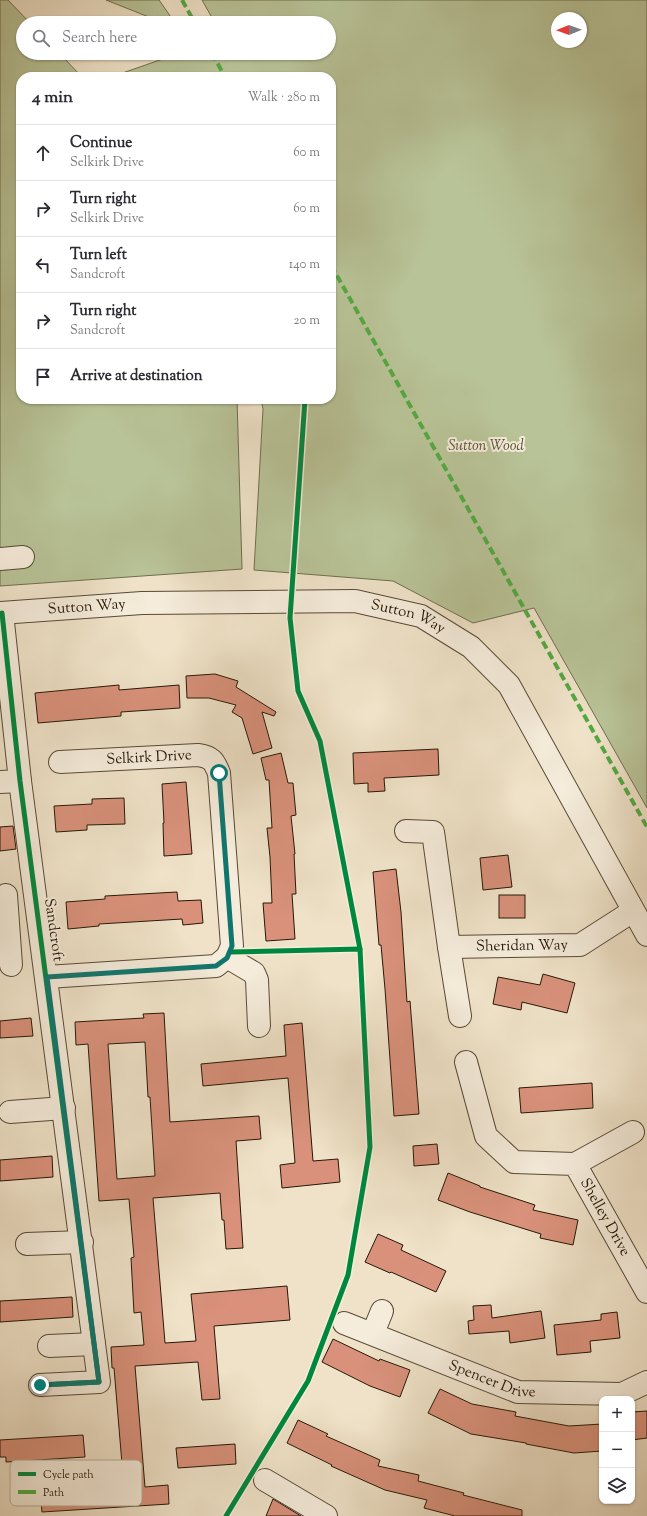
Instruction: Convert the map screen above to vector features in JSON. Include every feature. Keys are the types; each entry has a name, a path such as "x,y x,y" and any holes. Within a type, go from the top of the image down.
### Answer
{"street":[{"path":"0,559 24,557"},
{"name":"Sutton Way","path":"1,613 142,603 354,601 421,616 472,647 509,685 647,936"},
{"name":"Sandcroft","path":"1,613 10,782 46,970 99,1382 40,1385"},
{"name":"Selkirk Drive","path":"60,762 198,755 208,757 215,763 219,773 232,946 227,958"},
{"path":"406,831 432,832 460,1016"},
{"path":"6,895 5,966 46,970 216,966 227,958 254,973 257,980 259,1026"},
{"name":"Sheridan Way","path":"450,947 580,945 633,911"},
{"name":"Shelley Drive","path":"466,1062 486,1136 514,1162 575,1164 633,1132"},
{"path":"10,1112 64,1108"},
{"name":"Shelley Drive","path":"575,1164 647,1292"},
{"path":"27,1244 82,1242"},
{"path":"373,1333 382,1311"},
{"name":"Spencer Drive","path":"344,1323 373,1333 518,1392 622,1394 647,1382"},
{"path":"49,1346 94,1344"},
{"path":"265,1480 326,1516"}],"green space":[{"path":"0,0 8,0 23,16 16,16 16,60 66,60 77,72 16,72 16,404 237,404 242,569 0,586"},
{"path":"106,0 159,0 170,16 146,16"},
{"name":"Sutton Wood","path":"202,0 647,0 647,808 534,608 473,623 393,581 254,570 263,409 262,404 336,404 336,72 125,72 160,60 336,60 336,16 211,16"}],"building":[{"path":"215,674 238,681 236,687 276,712 274,716 262,712 272,748 253,754 242,718 232,712 236,705 209,698 187,698 186,676"},
{"path":"119,685 119,690 179,685 180,708 121,712 121,716 38,723 35,693"},
{"path":"438,749 439,775 384,778 385,791 368,792 368,783 354,784 353,753"},
{"path":"281,753 288,783 293,783 296,815 291,816 295,854 296,894 292,894 295,939 266,941 263,903 272,903 267,828 272,828 269,780 266,780 261,758"},
{"path":"186,782 192,854 164,856 162,784"},
{"path":"124,798 125,824 87,825 87,830 56,832 54,806 92,804 92,799"},
{"path":"13,826 16,849 0,851 0,827"},
{"path":"508,855 512,887 483,890 480,858"},
{"path":"396,869 401,912 407,1002 410,1001 419,1114 394,1116 385,989 381,945 379,945 373,872"},
{"path":"177,892 178,901 201,900 203,923 183,925 182,919 99,924 99,926 68,929 66,902 105,899 105,896"},
{"path":"499,895 525,895 525,918 499,918"},
{"path":"543,974 575,983 567,1013 522,1002 521,1010 493,1004 498,977 540,985"},
{"path":"164,1013 170,1122 259,1116 261,1139 236,1141 243,1248 226,1249 220,1193 153,1198 165,1343 196,1341 191,1294 287,1286 290,1320 214,1326 220,1399 202,1400 198,1362 135,1366 145,1487 168,1485 169,1504 142,1506 142,1460 122,1460 111,1347 144,1345 141,1312 134,1313 131,1258 134,1257 129,1199 99,1201 88,1044 76,1045 75,1022 144,1018 143,1014","holes":["145,1042 148,1097 150,1097 155,1176 117,1179 108,1044"]},
{"path":"31,1018 33,1036 0,1038 0,1021"},
{"path":"302,1023 313,1161 338,1159 340,1182 282,1188 280,1165 295,1163 288,1078 203,1086 201,1064 286,1056 284,1025"},
{"path":"592,1083 593,1108 521,1113 519,1088"},
{"path":"437,1144 439,1164 414,1166 413,1146"},
{"path":"52,1156 53,1177 0,1181 0,1160"},
{"path":"448,1173 480,1187 535,1205 533,1210 578,1220 573,1245 540,1238 541,1234 470,1212 438,1200"},
{"path":"378,1234 403,1245 401,1250 446,1271 436,1292 365,1262"},
{"path":"72,1297 73,1317 0,1322 0,1301"},
{"path":"491,1305 492,1318 541,1311 545,1338 510,1343 509,1331 469,1334 468,1321 474,1320 473,1306"},
{"path":"617,1312 620,1338 590,1341 591,1352 557,1355 554,1325 601,1320 601,1314"},
{"path":"333,1339 379,1361 380,1359 410,1370 400,1397 370,1386 322,1362"},
{"path":"440,1389 472,1404 516,1412 515,1416 569,1426 599,1424 599,1451 574,1453 471,1434 428,1413"},
{"path":"647,1411 647,1438 635,1440 635,1412"},
{"path":"298,1420 328,1434 326,1436 380,1460 378,1466 419,1475 418,1481 464,1493 463,1495 522,1510 522,1516 455,1516 424,1508 427,1500 385,1490 331,1466 332,1465 287,1443"},
{"path":"83,1435 85,1457 10,1460 10,1462 6,1462 6,1457 0,1457 0,1440"},
{"path":"235,1444 236,1464 178,1468 176,1448"},
{"path":"273,1499 301,1516 266,1516"},
{"path":"41,1506 137,1506 42,1512"}],"marked path":[{"path":"182,0 191,16"},
{"path":"216,60 222,72"},
{"path":"336,274 647,827"}],"cycle path":[{"path":"305,404 290,618 298,691 320,741 360,949"},
{"path":"2,613 20,781 99,1382 40,1385"},
{"path":"226,1516 308,1381 348,1275 370,1147 360,949 230,952"}],"route":[{"path":"40,1385 99,1382 47,977 216,966 227,958 232,946 219,773"}]}
